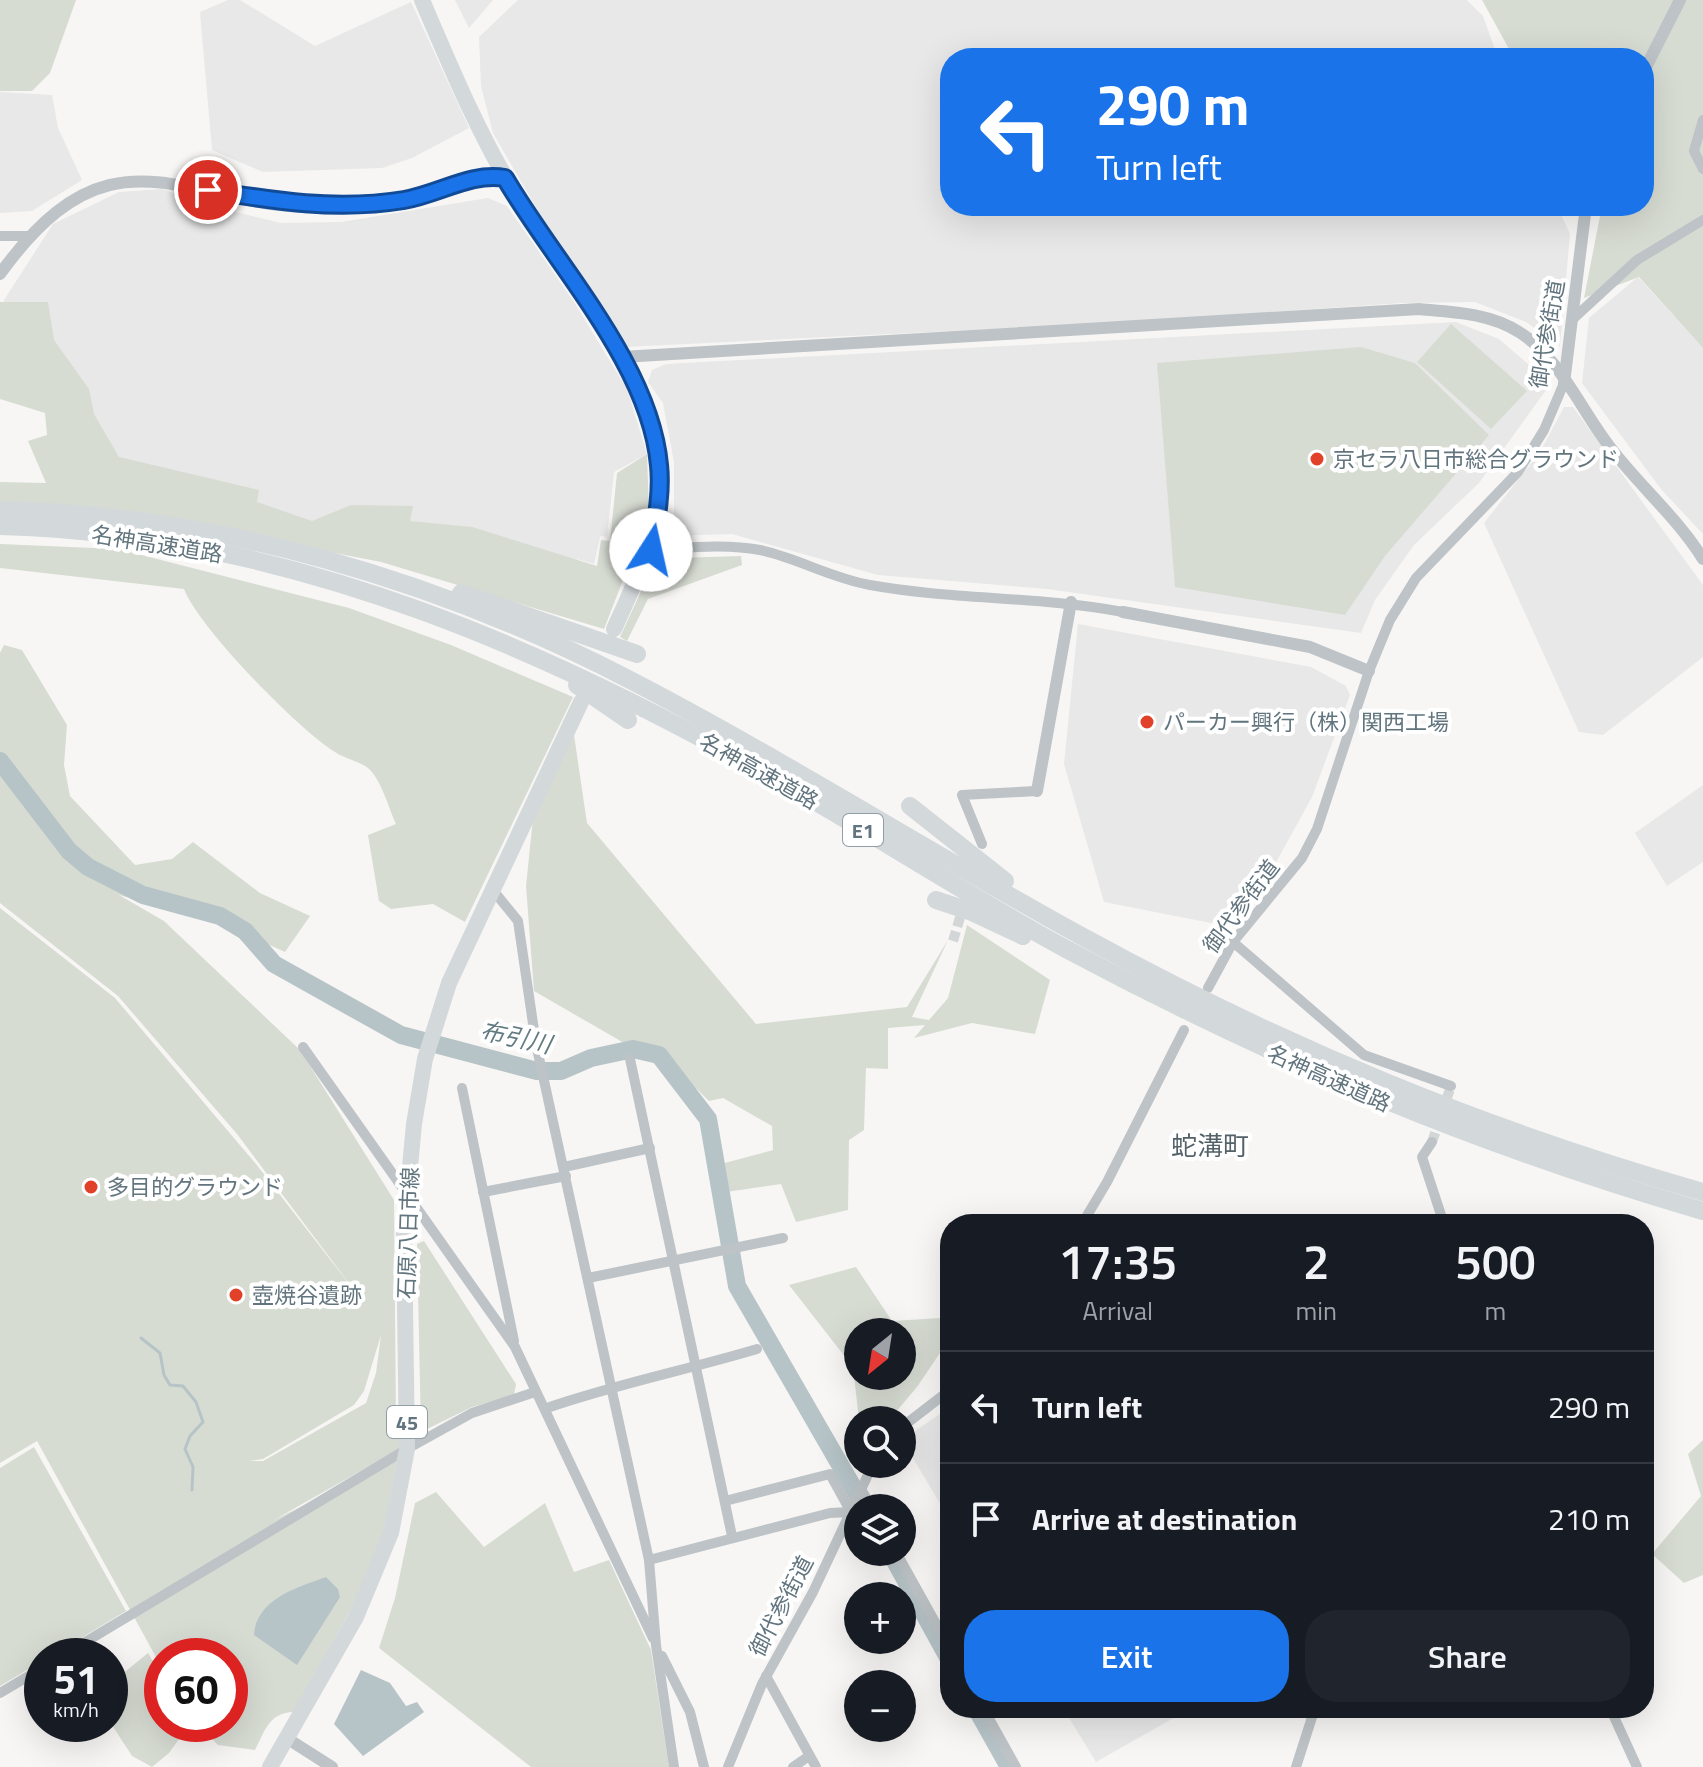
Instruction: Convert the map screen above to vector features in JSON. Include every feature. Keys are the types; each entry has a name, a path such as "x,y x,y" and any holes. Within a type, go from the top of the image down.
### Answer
{"highway":[{"name":"名神高速道路","path":"0,510 91,516 233,537 396,581 566,649 812,781 1085,938 1280,1038 1424,1101 1597,1161 1703,1192"},
{"name":"名神高速道路","path":"0,526 168,543 279,565 391,598 540,658 623,697 806,796 1061,946 1174,1006 1314,1073 1419,1116 1606,1183 1703,1211"},
{"path":"233,537 365,565 438,585 637,654"},
{"path":"540,658 557,675 628,720"},
{"path":"910,806 1085,938"},
{"path":"936,900 972,912 1174,1006"}],"main road":[{"path":"422,0 462,92 505,178 622,357 647,408 660,467 657,518 651,550 614,629"},
{"name":"石原八日市線","path":"270,1767 356,1617 381,1564 391,1533 407,1449 404,1231 414,1124 431,1042 449,983 581,702"}],"street":[{"path":"1654,51 1680,0"},
{"path":"1703,120 1694,151 1703,169"},
{"path":"0,274 48,216 97,188 132,180 164,181 284,203 342,206 432,193 485,174 505,178"},
{"name":"御代参街道","path":"1208,988 1233,942 1302,858 1317,829 1369,671 1390,620 1416,578 1528,459 1564,383 1585,216"},
{"path":"1574,318 1637,260 1703,220"},
{"path":"0,236 29,236"},
{"path":"622,357 1419,309 1469,314 1519,332 1547,354 1612,451 1688,535 1703,559"},
{"path":"651,550 723,546 761,550 823,574 872,585 1071,602 1310,647 1369,671"},
{"path":"982,844 962,795 1037,791 1071,602"},
{"path":"492,889 518,921 542,1070 649,1560 656,1645 674,1767"},
{"path":"1233,942 1364,1055 1451,1086"},
{"path":"1088,1214 1184,1030"},
{"path":"303,1047 515,1347 535,1392 547,1408 690,1712 704,1767"},
{"path":"630,1059 732,1536"},
{"path":"462,1088 515,1347"},
{"path":"1432,1142 1422,1157 1441,1214"},
{"path":"483,1192 650,1148"},
{"path":"588,1278 783,1238"},
{"path":"547,1408 610,1386 696,1368 757,1349"},
{"path":"92,1638 407,1449 472,1413 535,1392"},
{"path":"916,1416 940,1398"},
{"path":"725,1501 830,1474 844,1496"},
{"name":"御代参街道","path":"859,1494 866,1478"},
{"path":"649,1560 732,1536 844,1510"},
{"name":"御代参街道","path":"728,1767 741,1729 766,1676 844,1524"},
{"path":"904,1566 940,1631"},
{"path":"766,1676 816,1767"},
{"path":"0,1693 24,1679"},
{"path":"989,1718 1016,1767"},
{"path":"1296,1767 1312,1718"},
{"path":"1615,1718 1637,1767"},
{"path":"288,1739 332,1767"},
{"path":"793,1767 809,1756"}],"shaded area":[{"path":"0,0 76,0 50,73 32,91 0,91"},
{"path":"228,0 240,0 315,46 411,2 469,128 412,158 382,168 263,172 212,150 200,12"},
{"path":"455,0 493,0 469,28"},
{"path":"518,0 1467,0 1483,16 1494,48 940,48 940,216 1562,216 1570,234 1560,346 1526,322 1475,302 1402,303 1097,324 625,347 560,249 493,133 481,86 479,37"},
{"path":"1482,0 1703,0 1703,348 1639,277 1584,298 1600,216 1654,216 1654,48 1508,48"},
{"path":"0,92 52,95 58,128 82,180 32,211 0,213"},
{"path":"162,189 211,206 281,223 341,222 488,198 507,206 574,302 627,389 647,454 614,472 607,537 600,536 594,564 577,559 571,595 113,491 10,348 4,300 53,224 119,192"},
{"path":"1638,277 1703,348 1703,534 1661,489 1582,383 1589,318"},
{"path":"0,302 48,302 54,340 89,389 94,414 119,457 259,490 257,502 312,521 351,505 413,506 410,521 472,527 597,566 601,540 610,541 617,473 647,454 649,513 604,629 381,562 105,508 0,505 0,482 46,483 28,441 47,435 45,413 0,399"},
{"path":"1456,322 1499,339 1535,370 1546,390 1479,483 1414,545 1375,600 1361,633 1047,589 878,575 732,534 667,536 674,514 674,462 663,403 648,382 652,370 666,364"},
{"path":"1451,324 1527,391 1491,429 1417,362"},
{"name":"京セラ八日市総合グラウンド","path":"1361,347 1415,363 1489,435 1385,556 1345,615 1175,587 1157,363"},
{"path":"1564,407 1573,407 1703,585 1703,657 1603,735 1579,732 1484,523 1540,452"},
{"path":"0,544 118,549 349,608 451,645 573,697 465,922 433,904 391,909 379,901 368,835 396,824 377,779 368,768 319,740 275,701 209,628 184,589 0,568"},
{"path":"741,556 742,565 648,599 627,641 620,637 649,574 675,558"},
{"path":"1078,624 1311,667 1346,686 1350,695 1312,797 1274,866 1211,923 1104,902 1064,764"},
{"path":"4,645 22,650 67,725 64,765 70,796 135,865 172,859 193,842 260,893 310,916 285,952 227,926 119,895 164,921 300,1050 394,1200 396,1421 401,1448 274,1520 397,1459 384,1530 365,1584 294,1712 274,1719 255,1750 215,1742 248,1742 248,1638 145,1638 37,1441 0,1463 0,908 115,998 256,1164 357,1294 237,1134 118,996 0,903 0,653","holes":["381,1335 376,1373 366,1403 263,1461 249,1461 263,1459 354,1405 364,1391"]},
{"path":"574,735 587,823 756,1024 907,1007 948,940 912,1017 929,1020 948,998 967,925 1050,980 1035,1034 972,1023 914,1038 925,1025 888,1028 888,1069 866,1068 864,1130 849,1140 848,1210 796,1222 781,1184 726,1192 721,1164 773,1150 772,1126 723,1098 709,1101 652,1045 624,1043 534,991 526,886 533,818"},
{"path":"1703,785 1703,862 1667,886 1635,833"},
{"path":"424,1241 516,1384 514,1395 472,1407 421,1432 417,1244"},
{"path":"856,1267 890,1318 844,1318 844,1355 789,1285"},
{"path":"940,1318 940,1353 917,1387 916,1320"},
{"path":"856,1390 914,1390 901,1406 857,1406"},
{"path":"940,1414 940,1503 916,1463 916,1430"},
{"path":"1703,1440 1703,1575 1684,1583 1654,1556 1654,1552 1701,1496 1688,1454"},
{"path":"34,1447 126,1611 81,1638 24,1638 24,1672 0,1686 0,1468"},
{"path":"436,1492 484,1547 545,1503 574,1572 609,1560 651,1650 669,1767 531,1767 379,1648 395,1598 415,1503"},
{"path":"326,1577 338,1589 340,1597 297,1665 254,1635 257,1623 262,1612 280,1596"},
{"path":"144,1656 144,1742 177,1742 152,1767 132,1756 123,1742 128,1742 128,1669"},
{"path":"361,1670 390,1683 406,1706 417,1702 424,1712 363,1756 334,1724"},
{"path":"1069,1718 1173,1718 1096,1762"}],"waterway":[{"name":"布引川","path":"0,761 69,851 88,867 143,895 220,916 245,931 274,964 401,1035 537,1071 561,1071 591,1058 633,1049 659,1055 708,1119 737,1286 857,1494"},
{"path":"141,1338 160,1353 164,1375 170,1385 183,1386 196,1402 203,1422 190,1436 185,1449 193,1467 192,1490"},
{"name":"布引川","path":"898,1566 940,1643"},
{"name":"布引川","path":"982,1718 1009,1767"}],"tunnel":[{"path":"953,941 964,904"},
{"path":"1432,1142 1451,1086"}],"place":[{"name":"京セラ八日市総合グラウンド","path":"1317,459"},
{"name":"パーカー興行（株）関西工場","path":"1147,722"},
{"name":"多目的グラウンド","path":"91,1187"},
{"name":"壺焼谷遺跡","path":"236,1295"}],"district":[{"name":"蛇溝町","path":"1210,1145"}],"route":[{"path":"208,190 244,198 342,206 403,200 485,174 505,178 622,357 647,408 660,467 657,518 651,550"}]}
